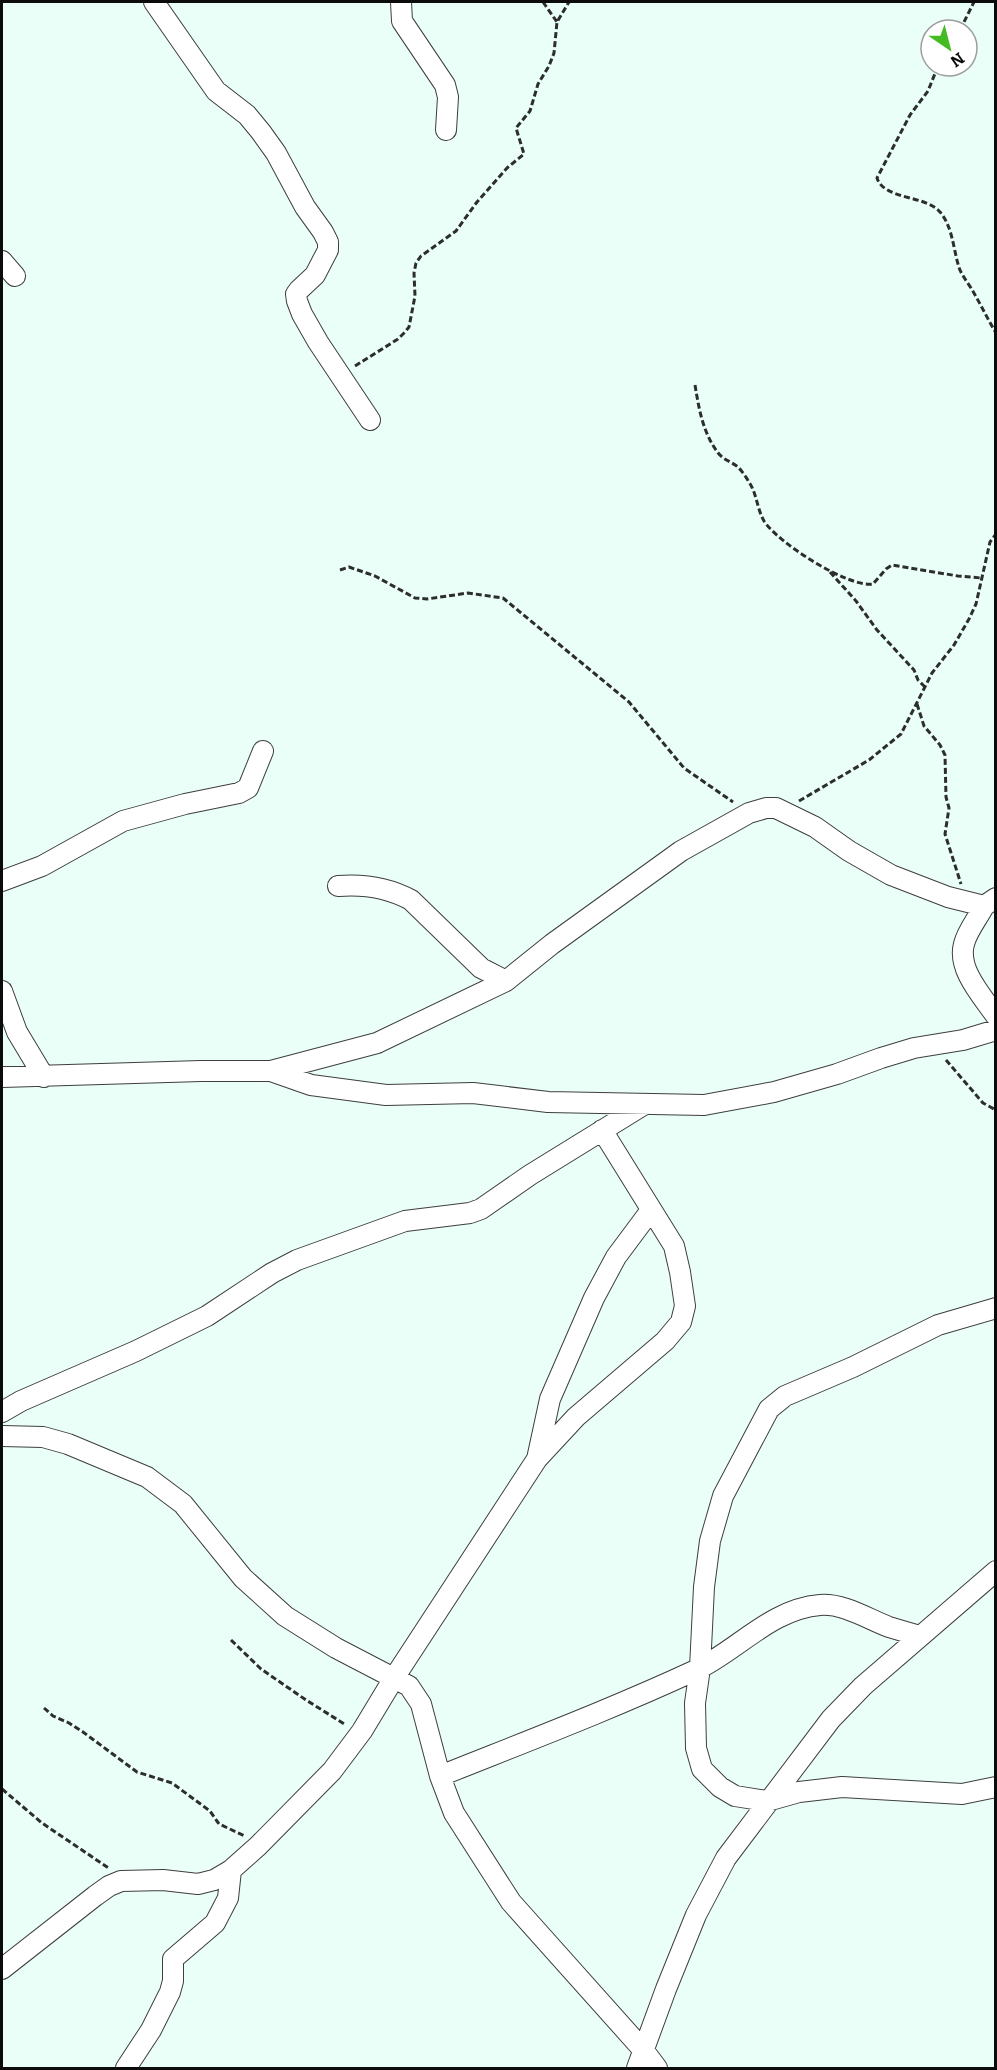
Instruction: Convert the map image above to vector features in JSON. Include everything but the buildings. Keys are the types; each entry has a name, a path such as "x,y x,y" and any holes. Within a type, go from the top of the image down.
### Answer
{"street":[{"path":"154,2 216,91 247,115 261,132 276,153 305,207 324,232 328,250 315,275 298,290 297,301 307,324 370,420"},
{"path":"401,2 402,21 444,85 448,97 446,130"},
{"path":"2,261 15,276"},
{"path":"2,881 42,866 123,821 185,804 239,793 248,788 262,751"},
{"path":"2,1077 272,1071 376,1042 506,981 552,944 681,851 749,813 766,808 777,808 815,828 891,876 964,900 990,902 964,943 963,955 965,967 996,1016"},
{"path":"338,886 354,885 388,891 411,900 480,968 506,981"},
{"path":"2,991 17,1032 44,1077"},
{"path":"272,1071 310,1085 386,1095 473,1093 548,1101 704,1105 774,1092 914,1048 963,1040 996,1030"},
{"path":"2,1412 21,1401 136,1351 207,1316 272,1273 297,1260 405,1221 460,1215 481,1209 530,1175 645,1104"},
{"path":"2,1970 109,1886 121,1881 163,1880 198,1884 214,1880 231,1870 258,1846 332,1771 362,1731 537,1459 576,1417 665,1341 681,1322 684,1306 674,1246 602,1130"},
{"path":"537,1459 550,1399 594,1298 616,1257 651,1210"},
{"path":"996,1308 938,1325 853,1367 785,1396 769,1409 723,1496 710,1541 704,1587 696,1714 696,1748 702,1769 735,1796 767,1802 799,1792 842,1787 962,1794 996,1787"},
{"path":"2,1436 43,1437 68,1444 147,1477 183,1504 243,1578 285,1616 336,1648 409,1686 417,1694 422,1704 440,1776 454,1813 511,1902 641,2060 657,2068"},
{"path":"641,2060 666,1989 696,1916 726,1858 831,1719 863,1686 996,1571"},
{"path":"440,1776 700,1668 776,1618 800,1608 823,1605 841,1608 889,1627 920,1636"},
{"path":"126,2068 151,2030 170,1992 173,1981 173,1959 215,1923 228,1898 231,1870"}],"path":[{"path":"543,2 557,22"},
{"path":"340,375 389,345 405,332 409,327 415,296 416,263 421,256 456,231 477,202 507,168 524,154 516,128 530,111 538,84 549,66 554,53 557,22 569,2"},
{"path":"966,18 974,2"},
{"path":"933,78 928,91 910,115 877,178 883,188 938,209 950,231 963,275 996,333"},
{"path":"695,385 700,417 714,446 721,456 738,467 751,485 762,518 770,529 789,546 829,571 866,585 873,584 892,565 981,578"},
{"path":"782,811 870,760 901,734 924,686 954,645 969,619 976,604 990,542 996,534"},
{"path":"340,570 349,567 375,576 415,598 427,599 468,593 503,598 629,702 684,768 749,813"},
{"path":"829,571 856,601 877,630 914,670 918,680 924,686"},
{"path":"917,704 924,726 940,745 945,755 946,797 949,808 945,834 964,900"},
{"path":"932,1045 962,1076 983,1103 996,1110"},
{"path":"231,1640 261,1669 284,1686 345,1725 362,1731"},
{"path":"44,1708 53,1716 83,1732 137,1772 172,1783 210,1811 219,1824 248,1838 258,1846"},
{"path":"2,1789 42,1823 104,1864 121,1881"}]}
